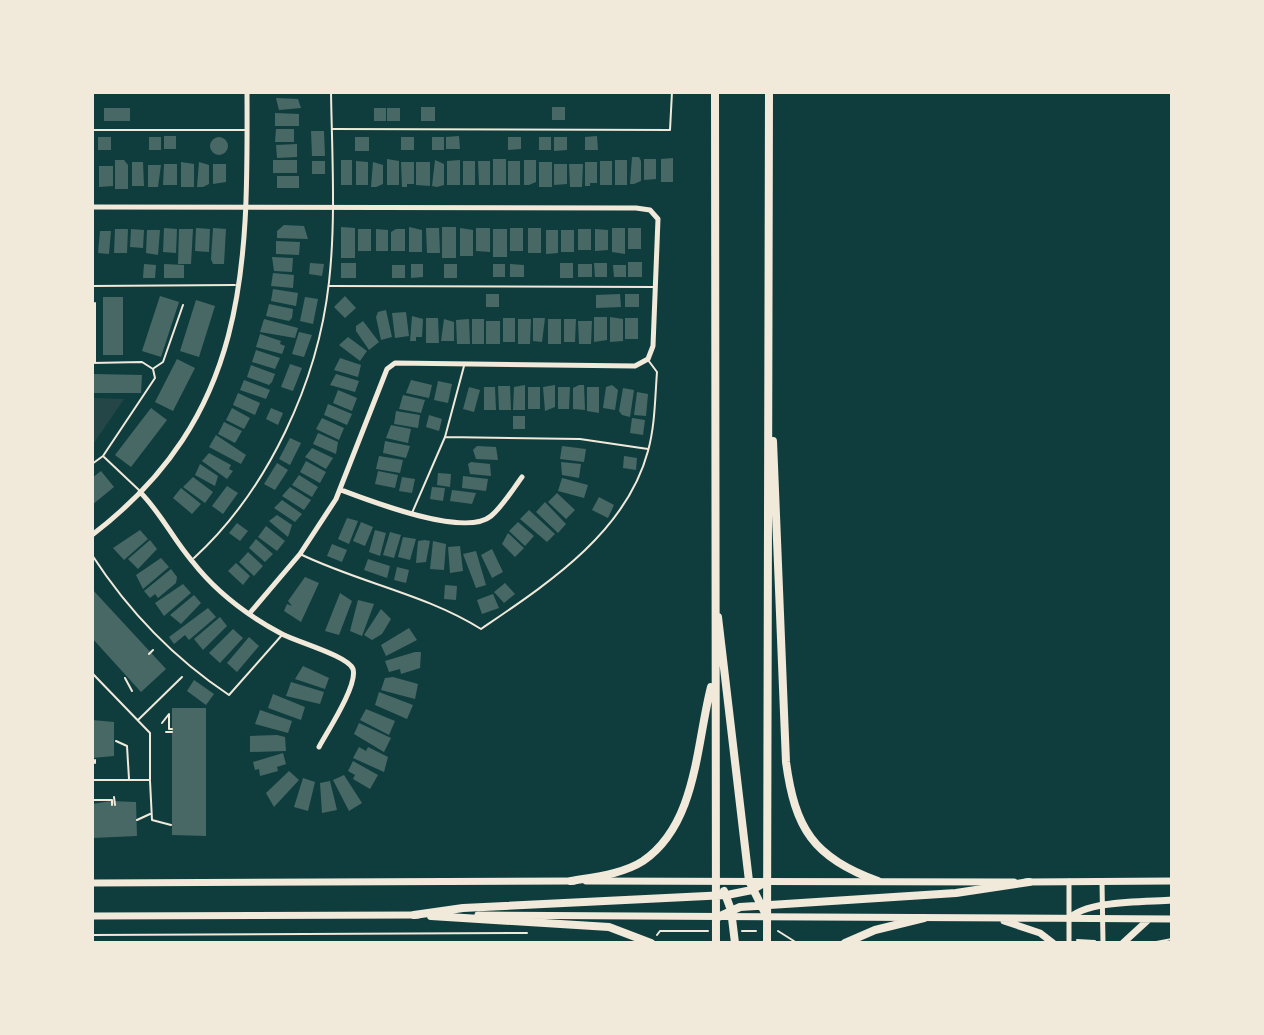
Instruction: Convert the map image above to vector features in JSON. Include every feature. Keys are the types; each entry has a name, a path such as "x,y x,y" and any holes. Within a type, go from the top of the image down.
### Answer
{"main road":[{"path":"715,92 716,943"},
{"path":"762,904 767,881 769,92"},
{"path":"770,420 777,458 786,762 792,802 802,828 821,852 878,881"},
{"path":"714,585 750,886 767,917 767,943"},
{"path":"571,881 641,863 666,840 683,812 714,675"},
{"path":"92,883 716,881 750,886"},
{"path":"716,881 727,895 735,943"},
{"path":"414,915 463,908 727,895 767,881 1172,881"},
{"path":"92,916 716,918 762,904 956,893 1029,882"},
{"path":"1069,919 1075,912 1103,905 1172,900"},
{"path":"732,914 767,917 1172,919"},
{"path":"414,915 609,927 654,939"},
{"path":"845,943 875,930 924,918"},
{"path":"995,918 1040,933 1053,943"},
{"path":"1123,943 1148,919"}],"street":[{"path":"92,535 140,492 167,460 203,404 229,344 241,285 247,206 247,92"},
{"path":"92,207 650,210 658,219 660,231 653,346 648,359 635,366 395,363 387,369 341,490 300,554 249,614"},
{"path":"341,490 412,513 480,522 492,516 522,477"},
{"path":"140,492 191,561 224,595 283,634 345,659 353,669 353,682 319,747"},
{"path":"1069,881 1069,942"},
{"path":"1102,881 1103,942"}],"lane":[{"path":"191,561 232,516 283,435 308,372 329,286 331,92"},
{"path":"331,129 670,130 672,92"},
{"path":"92,130 247,130"},
{"path":"92,286 241,285"},
{"path":"329,286 657,287"},
{"path":"92,464 103,456 152,388 155,378 153,369 142,362 94,363 95,303"},
{"path":"153,369 163,362 183,305"},
{"path":"300,554 335,571 421,598 481,629 601,537 633,492 649,449 657,372 648,359"},
{"path":"412,513 445,437 465,365"},
{"path":"445,437 580,439 649,449"},
{"path":"103,456 140,492"},
{"path":"92,555 129,608 162,644 229,695 283,634"},
{"path":"92,673 150,733 152,820 171,825"},
{"path":"137,721 182,677"},
{"path":"116,741 127,746 129,780"},
{"path":"92,780 150,780"},
{"path":"137,820 151,813"}],"path":[{"path":"149,654 153,650"},
{"path":"124,678 132,691"},
{"path":"162,723 169,714 169,729 172,730 166,732"},
{"path":"93,797 93,800 112,800 113,805 114,797"},
{"path":"654,939 660,931 716,931"},
{"path":"734,931 783,931 797,943"},
{"path":"92,935 529,933"},
{"path":"1151,943 1172,939"},
{"path":"1069,942 1103,942"},
{"path":"900,943 995,943"}],"shaded area":[{"path":"92,398 124,399 94,443 92,440"}],"building":[{"path":"276,98 298,99 301,108 279,110"},
{"path":"421,107 435,107 435,121 421,121"},
{"path":"552,107 565,107 565,120 552,120"},
{"path":"104,108 130,108 130,121 104,121"},
{"path":"374,108 386,108 386,121 374,121"},
{"path":"387,108 400,108 400,121 387,121"},
{"path":"275,113 299,114 299,126 275,126"},
{"path":"276,129 294,129 294,142 275,142"},
{"path":"311,131 324,131 325,156 312,156"},
{"path":"164,136 176,136 176,149 164,149"},
{"path":"459,136 460,149 446,149 446,137"},
{"path":"597,136 598,150 585,150 585,137"},
{"path":"98,137 111,137 111,150 98,150"},
{"path":"149,137 161,137 161,150 149,150"},
{"path":"219,137 228,146 219,155 210,146"},
{"path":"355,137 369,137 369,151 355,151"},
{"path":"401,137 414,137 414,150 401,150"},
{"path":"432,137 444,137 444,150 432,150"},
{"path":"508,137 521,137 521,149 508,150"},
{"path":"539,137 551,137 551,150 539,150"},
{"path":"554,137 567,137 567,150 554,151"},
{"path":"297,144 297,157 277,158 276,145"},
{"path":"632,157 639,157 641,161 641,181 630,184"},
{"path":"673,158 673,182 661,182 661,159"},
{"path":"387,159 399,161 399,185 387,185"},
{"path":"493,159 506,159 506,185 493,185"},
{"path":"644,159 656,159 656,179 644,180"},
{"path":"115,160 124,160 128,165 128,189 115,189"},
{"path":"273,160 297,160 297,173 273,173"},
{"path":"341,160 352,160 352,185 341,185"},
{"path":"435,160 444,164 444,185 437,187 432,186"},
{"path":"460,160 460,185 447,185 447,161"},
{"path":"524,160 536,160 536,182 529,185 524,185"},
{"path":"615,160 627,160 627,185 615,185"},
{"path":"312,161 325,161 325,174 312,174"},
{"path":"356,161 368,162 368,185 356,185"},
{"path":"463,161 475,161 475,185 463,185"},
{"path":"478,161 490,161 490,185 479,185"},
{"path":"508,161 520,161 520,185 508,185"},
{"path":"600,161 612,161 612,185 600,185"},
{"path":"132,162 143,162 144,186 132,186"},
{"path":"181,162 194,164 194,187 181,187"},
{"path":"199,162 209,165 209,184 203,187 197,187"},
{"path":"373,162 383,165 383,184 376,187 371,187"},
{"path":"401,162 414,162 414,184 407,184 407,187 402,187"},
{"path":"416,162 430,162 430,186 416,185"},
{"path":"539,162 552,162 552,187 539,187"},
{"path":"585,162 597,162 597,183 590,183 590,186 585,186"},
{"path":"164,164 177,164 177,185 163,185"},
{"path":"213,164 226,164 226,182 213,184"},
{"path":"554,164 567,164 567,184 554,185"},
{"path":"569,164 583,164 582,187 570,187"},
{"path":"148,165 161,165 158,187 148,187"},
{"path":"99,166 113,166 113,186 99,187"},
{"path":"277,176 299,176 299,188 277,188"},
{"path":"284,225 304,226 308,239 277,238 277,231"},
{"path":"341,227 355,228 355,258 341,258"},
{"path":"409,227 422,230 422,252 409,252"},
{"path":"442,227 456,227 456,258 442,258"},
{"path":"164,228 177,229 176,253 163,252"},
{"path":"196,228 210,229 209,252 195,251"},
{"path":"213,228 226,229 224,264 213,264 211,259"},
{"path":"426,228 439,228 440,253 427,253"},
{"path":"460,228 473,230 473,256 460,256"},
{"path":"476,228 490,228 490,252 476,251"},
{"path":"510,228 523,228 523,251 510,251"},
{"path":"528,228 541,228 541,253 528,253"},
{"path":"612,228 625,228 625,254 612,252"},
{"path":"628,228 641,228 641,249 628,249"},
{"path":"115,229 128,229 127,253 114,253"},
{"path":"131,229 144,230 143,248 130,247"},
{"path":"179,229 193,229 191,264 178,264"},
{"path":"358,229 371,229 371,251 358,251"},
{"path":"376,229 388,230 388,251 376,251"},
{"path":"405,229 405,251 391,251 391,232"},
{"path":"493,229 507,229 507,257 493,257"},
{"path":"578,229 591,229 591,250 578,250"},
{"path":"595,229 608,230 608,250 595,251"},
{"path":"147,230 160,230 158,255 146,253"},
{"path":"546,230 558,230 558,253 546,254"},
{"path":"561,230 574,230 574,252 561,252"},
{"path":"100,231 111,231 109,254 98,253"},
{"path":"276,241 300,242 299,255 276,254"},
{"path":"272,257 293,258 292,272 274,271"},
{"path":"628,262 642,262 642,277 628,277"},
{"path":"310,263 324,264 322,276 309,274"},
{"path":"341,263 356,263 356,278 341,278"},
{"path":"560,263 573,263 573,278 560,278"},
{"path":"594,263 607,263 607,277 595,277"},
{"path":"144,264 156,265 155,278 143,278"},
{"path":"164,264 184,265 184,278 164,278"},
{"path":"411,264 423,264 423,277 411,278"},
{"path":"444,264 457,264 457,278 444,278"},
{"path":"493,264 505,264 505,277 493,277"},
{"path":"510,264 524,265 524,277 510,277"},
{"path":"578,264 592,264 592,277 578,277"},
{"path":"392,265 405,265 405,278 392,278"},
{"path":"613,265 626,265 626,277 614,277"},
{"path":"273,273 294,275 293,288 271,286"},
{"path":"273,289 298,293 296,306 271,301"},
{"path":"486,294 499,294 499,307 486,307"},
{"path":"620,294 621,307 596,308 596,295"},
{"path":"625,294 639,294 639,307 625,307"},
{"path":"160,296 179,302 161,357 142,351"},
{"path":"345,296 356,308 345,318 334,307"},
{"path":"103,297 123,297 123,355 103,355"},
{"path":"305,297 318,299 313,324 300,321"},
{"path":"196,300 215,306 199,357 180,351"},
{"path":"269,304 293,309 292,318 289,321 266,316"},
{"path":"386,310 392,337 381,340 376,317 378,312"},
{"path":"406,312 409,336 395,338 392,313"},
{"path":"412,316 423,319 422,337 416,337 416,341 410,341"},
{"path":"594,317 607,317 607,340 594,342"},
{"path":"610,317 623,319 623,341 610,342"},
{"path":"426,318 438,318 439,343 426,343"},
{"path":"503,318 515,318 515,342 503,342"},
{"path":"533,318 545,318 542,342 533,341"},
{"path":"625,318 638,318 638,339 625,339"},
{"path":"264,319 298,328 295,338 260,332"},
{"path":"444,319 454,322 454,341 441,341"},
{"path":"469,319 470,344 457,344 456,320"},
{"path":"472,319 484,319 484,344 472,344"},
{"path":"518,319 531,319 530,344 518,344"},
{"path":"548,319 561,319 561,344 548,344"},
{"path":"564,319 576,319 575,342 564,342"},
{"path":"363,321 379,342 369,350 356,331 356,326"},
{"path":"486,321 500,321 500,344 486,344"},
{"path":"578,321 592,321 591,344 579,344"},
{"path":"299,332 312,335 304,357 292,354"},
{"path":"260,334 281,341 280,344 285,346 282,354 256,347"},
{"path":"348,337 367,351 360,361 339,345"},
{"path":"256,350 280,358 275,369 252,362"},
{"path":"340,358 361,365 358,377 334,370"},
{"path":"177,359 195,368 173,411 155,402"},
{"path":"290,364 302,368 293,391 281,387"},
{"path":"251,365 275,374 272,382 269,385 247,377"},
{"path":"93,374 142,375 141,393 93,393"},
{"path":"336,374 359,381 355,392 330,385"},
{"path":"244,380 270,390 266,399 240,390"},
{"path":"411,380 432,385 429,398 406,393"},
{"path":"438,381 452,384 448,403 434,400"},
{"path":"525,385 525,410 513,410 514,387"},
{"path":"555,385 555,407 545,411 543,387"},
{"path":"584,385 585,410 573,409 573,388"},
{"path":"612,385 618,390 615,410 603,408 606,387"},
{"path":"498,386 510,386 511,410 499,410"},
{"path":"469,387 480,390 474,412 463,409"},
{"path":"484,387 495,387 496,410 484,410"},
{"path":"528,387 540,387 540,409 528,409"},
{"path":"558,387 570,387 569,409 558,409"},
{"path":"587,387 599,387 599,413 587,411"},
{"path":"623,388 634,390 630,417 619,411"},
{"path":"338,390 357,398 352,411 333,403"},
{"path":"637,392 648,394 646,416 634,415"},
{"path":"238,393 260,403 255,415 233,405"},
{"path":"403,395 425,400 421,413 399,409"},
{"path":"328,404 352,414 347,425 324,415"},
{"path":"151,408 167,420 131,467 115,455"},
{"path":"232,408 250,418 244,429 226,420"},
{"path":"271,408 283,413 278,425 266,419"},
{"path":"396,411 420,415 418,428 394,424"},
{"path":"429,415 442,419 439,431 426,427"},
{"path":"513,416 525,416 525,429 513,429"},
{"path":"322,418 344,428 339,440 316,429"},
{"path":"632,418 645,420 643,435 630,433"},
{"path":"224,422 242,431 235,443 218,434"},
{"path":"391,425 411,429 408,443 386,438"},
{"path":"318,433 338,442 336,454 313,444"},
{"path":"216,435 246,455 241,464 209,447"},
{"path":"290,438 301,443 290,465 279,459"},
{"path":"385,441 410,446 406,458 383,453"},
{"path":"477,446 496,447 498,460 476,459 473,450"},
{"path":"562,446 586,449 584,462 560,459"},
{"path":"312,448 333,458 326,469 305,457"},
{"path":"209,453 231,465 229,469 233,471 227,479 202,461"},
{"path":"379,456 403,460 400,473 376,469"},
{"path":"624,456 637,458 636,470 623,468"},
{"path":"306,461 326,472 320,483 300,472"},
{"path":"561,462 581,464 579,478 562,475"},
{"path":"277,463 288,470 275,490 264,484"},
{"path":"200,464 218,476 215,486 195,475"},
{"path":"468,464 490,464 491,476 470,474"},
{"path":"101,471 114,487 92,505 92,478"},
{"path":"378,471 398,475 395,488 375,484"},
{"path":"438,473 451,474 450,487 437,485"},
{"path":"299,475 318,487 312,497 292,485"},
{"path":"463,476 488,479 486,491 462,488"},
{"path":"193,477 213,492 205,503 183,487"},
{"path":"402,477 415,479 412,493 399,491"},
{"path":"562,478 588,485 584,498 558,491"},
{"path":"227,486 238,493 223,514 212,506"},
{"path":"290,487 311,500 304,510 282,496"},
{"path":"432,487 445,488 443,501 430,499"},
{"path":"181,488 201,504 192,514 173,498"},
{"path":"452,490 476,493 472,504 450,501"},
{"path":"557,493 575,510 566,519 548,502"},
{"path":"599,497 614,505 608,518 592,510"},
{"path":"282,500 302,514 295,522 274,508"},
{"path":"545,502 566,524 558,533 536,512"},
{"path":"529,510 555,534 547,542 520,519"},
{"path":"277,515 292,525 288,537 269,521"},
{"path":"347,518 358,521 349,544 338,539"},
{"path":"361,522 373,527 365,546 353,541"},
{"path":"518,522 534,536 525,546 509,531"},
{"path":"237,523 248,531 240,541 229,533"},
{"path":"266,526 285,541 277,551 258,537"},
{"path":"140,530 148,539 124,560 113,548"},
{"path":"375,530 386,533 380,556 369,552"},
{"path":"390,532 401,535 394,558 383,555"},
{"path":"508,533 524,548 515,557 502,544"},
{"path":"403,537 416,539 410,560 398,557"},
{"path":"256,539 273,554 265,562 249,548"},
{"path":"150,540 157,549 138,569 128,559"},
{"path":"418,541 430,541 426,562 416,563"},
{"path":"433,541 446,544 444,570 430,569"},
{"path":"332,544 347,550 342,562 327,556"},
{"path":"460,546 463,571 450,573 448,547"},
{"path":"492,549 503,572 492,578 481,555"},
{"path":"476,551 486,585 476,588 463,554"},
{"path":"248,552 263,566 254,576 239,562"},
{"path":"161,558 169,567 143,589 136,575"},
{"path":"368,559 390,566 387,578 364,570"},
{"path":"236,563 250,576 243,585 228,571"},
{"path":"397,567 409,570 406,583 394,580"},
{"path":"171,569 177,577 176,583 158,598 155,594 150,598 144,591"},
{"path":"305,577 319,583 301,622 284,611 287,604 292,606 288,601"},
{"path":"505,583 515,594 504,603 494,592"},
{"path":"183,584 191,593 164,616 155,603"},
{"path":"445,585 457,586 456,600 444,599"},
{"path":"92,589 166,669 141,692 92,638"},
{"path":"340,593 352,601 339,635 325,631"},
{"path":"493,594 499,608 482,614 477,600"},
{"path":"194,595 201,603 181,624 170,615"},
{"path":"358,600 374,604 362,636 350,631"},
{"path":"208,608 216,617 189,640 185,635 174,644 169,637"},
{"path":"381,609 391,619 382,634 372,640 364,635"},
{"path":"220,617 227,626 203,650 194,639"},
{"path":"409,628 417,640 386,656 381,645"},
{"path":"233,629 243,638 220,663 209,653"},
{"path":"249,637 259,646 237,672 227,663"},
{"path":"421,652 420,668 401,674 400,669 389,672 385,661"},
{"path":"303,666 329,678 325,689 295,679"},
{"path":"393,677 418,684 415,699 381,690 385,678"},
{"path":"194,680 214,694 206,705 187,691"},
{"path":"291,682 324,692 320,704 286,696"},
{"path":"379,692 413,705 407,719 375,705"},
{"path":"273,694 305,707 301,720 268,708"},
{"path":"172,708 206,708 206,836 172,835"},
{"path":"366,709 395,721 389,735 360,720"},
{"path":"260,710 292,721 288,733 255,724"},
{"path":"92,720 114,722 114,756 92,758"},
{"path":"359,723 391,738 384,752 354,734"},
{"path":"250,736 285,737 286,751 250,752"},
{"path":"359,747 366,751 368,747 388,757 384,772 353,758"},
{"path":"283,753 286,764 277,767 278,771 260,776 259,769 255,770 253,762"},
{"path":"353,761 378,775 370,789 353,779 355,775 348,771"},
{"path":"289,771 299,780 274,807 266,793"},
{"path":"344,775 362,803 349,811 333,780"},
{"path":"303,778 315,782 308,811 294,807"},
{"path":"330,781 337,810 322,813 320,783"},
{"path":"136,802 137,836 92,838 92,804"}]}
